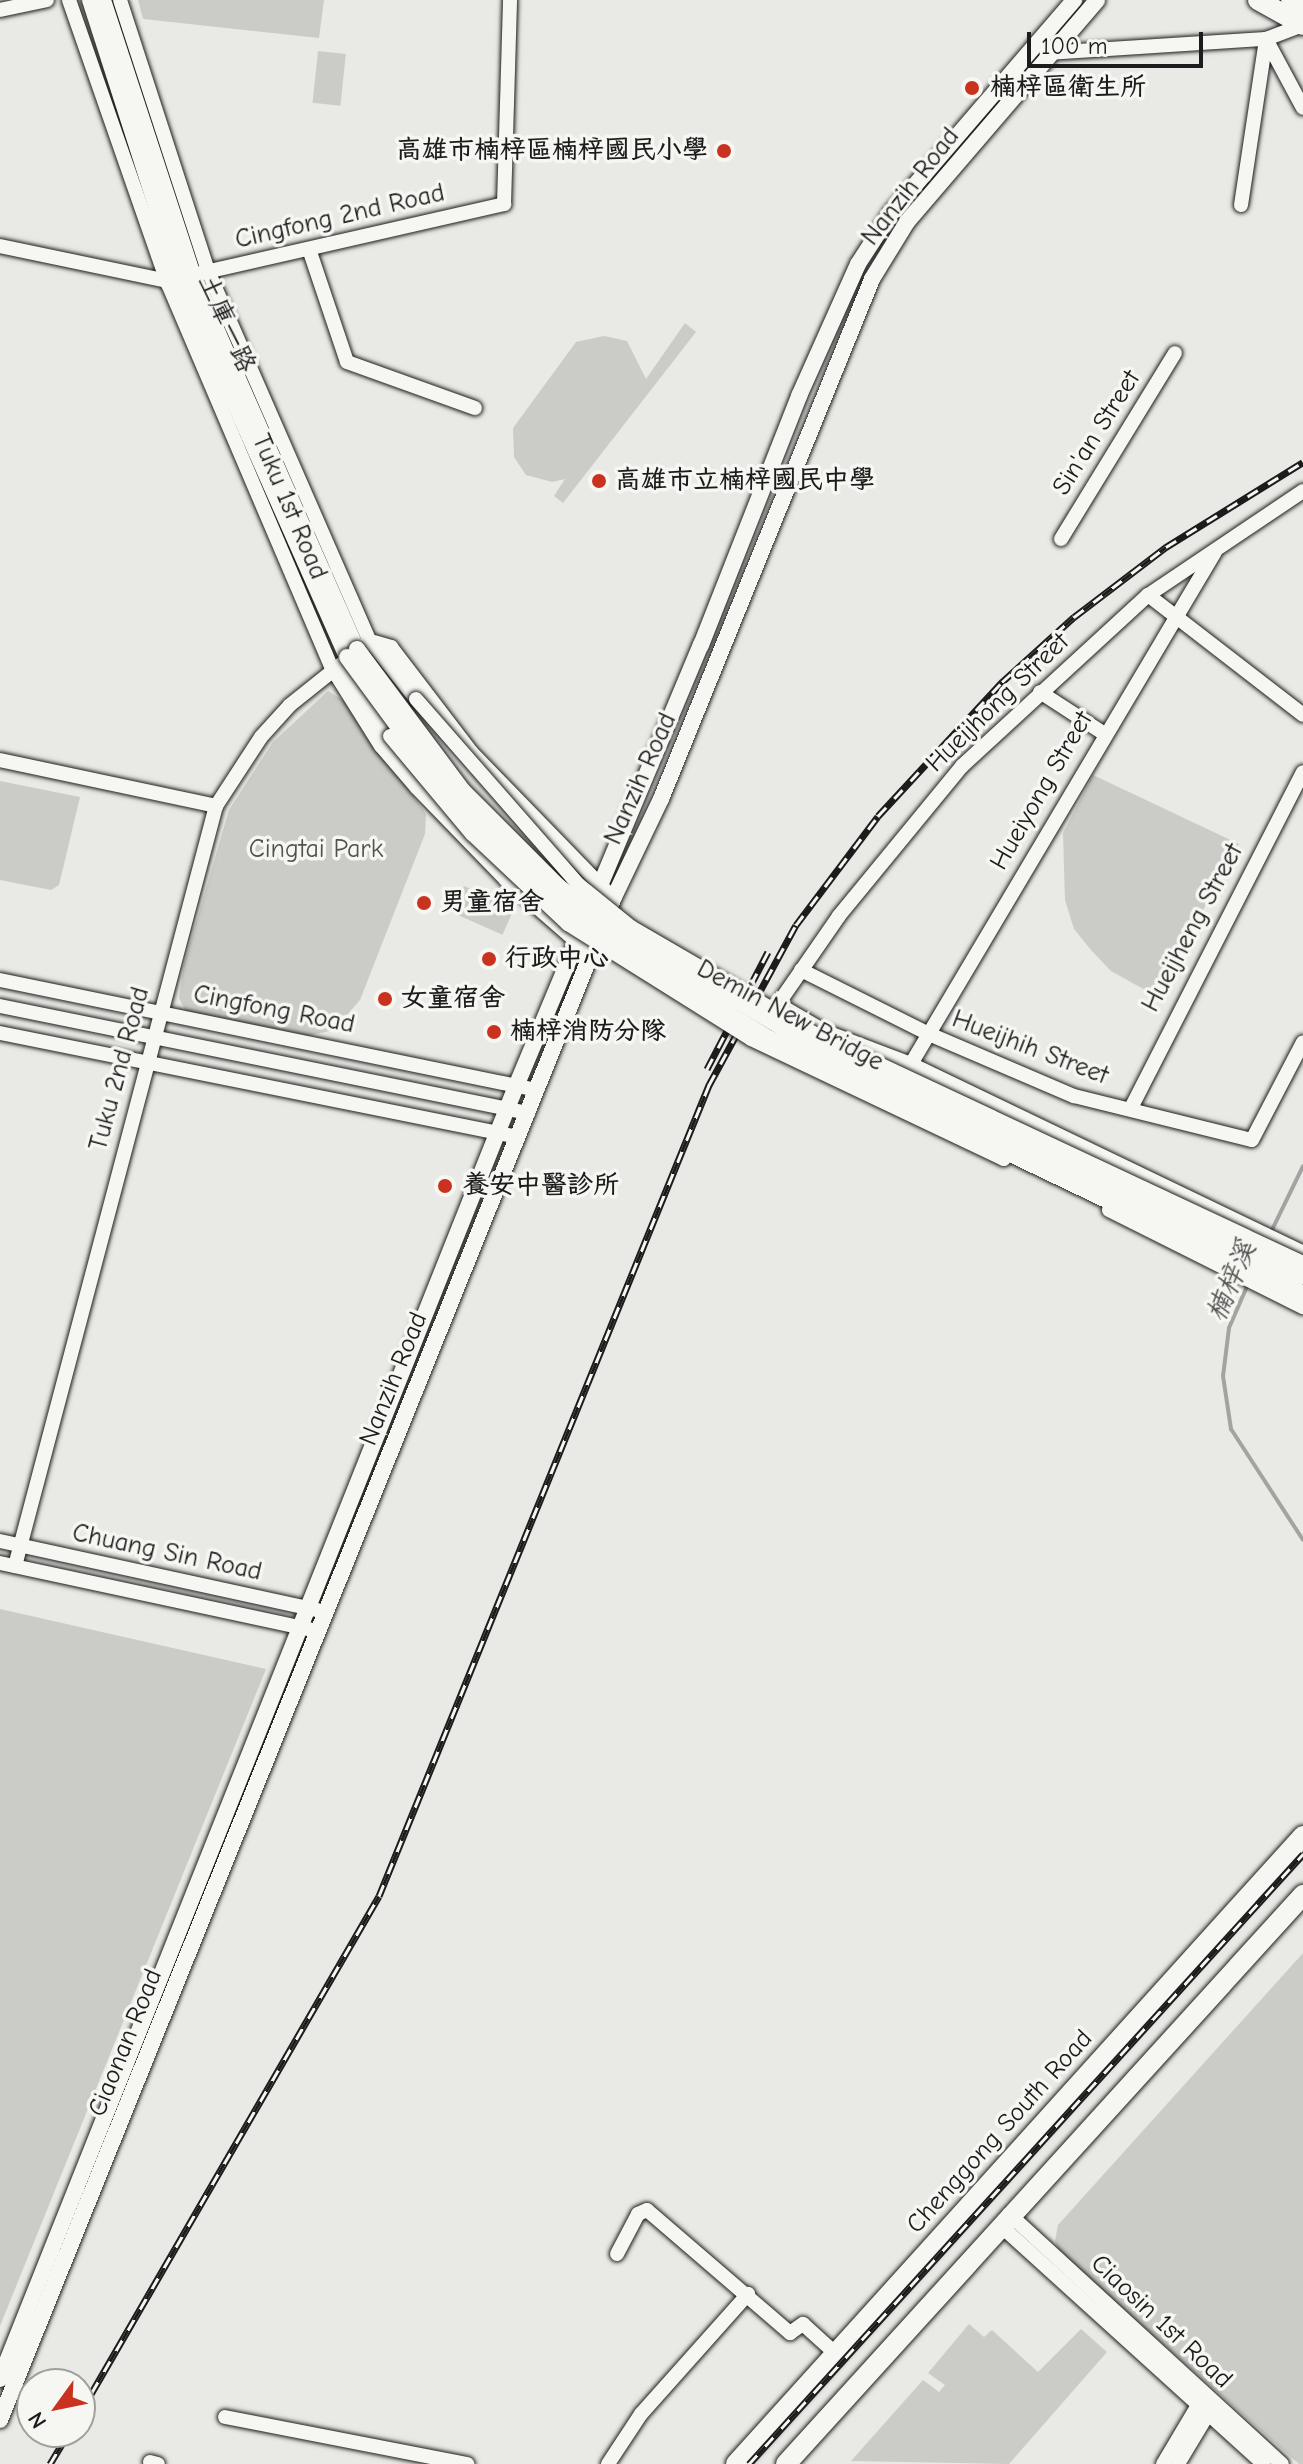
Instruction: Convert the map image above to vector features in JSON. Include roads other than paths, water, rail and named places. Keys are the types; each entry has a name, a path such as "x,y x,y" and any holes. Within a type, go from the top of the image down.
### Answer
{"main road":[{"path":"1258,0 1303,25"},
{"path":"1291,0 1303,6"},
{"name":"Chenggong South Road","path":"736,2464 1303,1836"},
{"path":"786,2464 1004,2220 1303,1895"},
{"path":"1100,2060 1130,2083"}],"street":[{"path":"0,10 47,0"},
{"name":"Tuku 1st Road","path":"69,0 187,278 358,649 416,699 579,885 631,927 813,1033 1299,1250"},
{"name":"土庫一路","path":"90,0 187,278 358,649"},
{"name":"土庫一路","path":"103,0 187,278"},
{"name":"Tuku 1st Road","path":"120,0 187,278 332,668 381,746 415,786 484,858 592,954"},
{"name":"Cingfong 2nd Road","path":"0,246 187,278 504,204 510,0"},
{"name":"Nanzih Road","path":"288,1680 508,1106 701,645 799,396 858,264 891,213 1074,0"},
{"name":"Nanzih Road","path":"316,1610 518,1137 614,897 667,784 872,279 907,222 1097,0"},
{"path":"1030,53 1266,39 1303,25"},
{"path":"1266,39 1303,108"},
{"path":"1241,205 1266,39"},
{"path":"309,249 347,362 475,408"},
{"name":"Sin'an Street","path":"1061,539 1175,353"},
{"name":"Hueijhong Street","path":"911,1064 824,1031 778,1004 801,970 962,766 1148,595 1303,491"},
{"name":"Hueiyong Street","path":"911,1064 1103,733 1219,545"},
{"path":"1148,595 1303,715"},
{"path":"358,649 391,647 472,753 598,886 614,897"},
{"name":"Tuku 2nd Road","path":"8,1564 21,1546 216,806 261,737 332,668 358,649"},
{"name":"Demin New Bridge","path":"358,649 462,790 558,886 598,917 786,1030 1303,1277"},
{"name":"Demin New Bridge","path":"358,649 447,793 514,863 593,929 770,1039 1303,1294"},
{"path":"332,668 343,671 355,684 390,736 510,873 568,924 669,990 838,1083 1066,1188 1303,1310"},
{"path":"1040,692 1103,733"},
{"path":"0,760 216,806"},
{"name":"Hueijheng Street","path":"1131,1108 1303,772"},
{"name":"Hueijhih Street","path":"801,970 929,1034 1074,1096 1252,1140 1303,1042"},
{"name":"Cingfong Road","path":"0,980 537,1090"},
{"name":"Cingfong Road","path":"0,1006 508,1106 528,1113"},
{"path":"0,1033 518,1137"},
{"path":"911,1064 1299,1250 1273,1300 1303,1310"},
{"name":"Chuang Sin Road","path":"0,1541 316,1610"},
{"name":"Chuang Sin Road","path":"8,1564 308,1630"},
{"name":"Ciaonan Road","path":"0,2379 288,1680"},
{"name":"Ciaonan Road","path":"0,2420 288,1680"},
{"path":"617,2254 638,2214 647,2210 790,2333 803,2324 835,2353"},
{"name":"Ciaosin 1st Road","path":"1004,2220 1206,2406 1264,2464"},
{"path":"608,2464 641,2414 748,2294"},
{"path":"1163,2464 1206,2406"},
{"path":"1178,2464 1206,2406"},
{"name":"Ciaosin 1st Road","path":"1206,2406 1282,2464"},
{"path":"225,2417 467,2464"}],"waterway":[{"name":"楠梓溪","path":"1271,1232 1303,1166"},
{"name":"楠梓溪","path":"1248,1284 1229,1328 1223,1376 1231,1429 1303,1540"}],"railway":[{"path":"96,2385 379,1896 709,1085 796,925 878,816 1002,682 1074,617 1166,547 1303,462"},
{"path":"707,1069 768,952"},
{"path":"749,2464 1303,1854"},
{"path":"50,2464 60,2448"}],"place":[{"name":"楠梓區衛生所","path":"972,88"},
{"name":"高雄市楠梓區楠梓國民小學","path":"724,151"},
{"name":"高雄市立楠梓國民中學","path":"599,481"},
{"name":"男童宿舍","path":"424,903"},
{"name":"行政中心","path":"489,959"},
{"name":"女童宿舍","path":"385,999"},
{"name":"楠梓消防分隊","path":"494,1032"},
{"name":"養安中醫診所","path":"445,1186"}],"park label":[{"name":"Cingtai Park","path":"316,850"}]}
